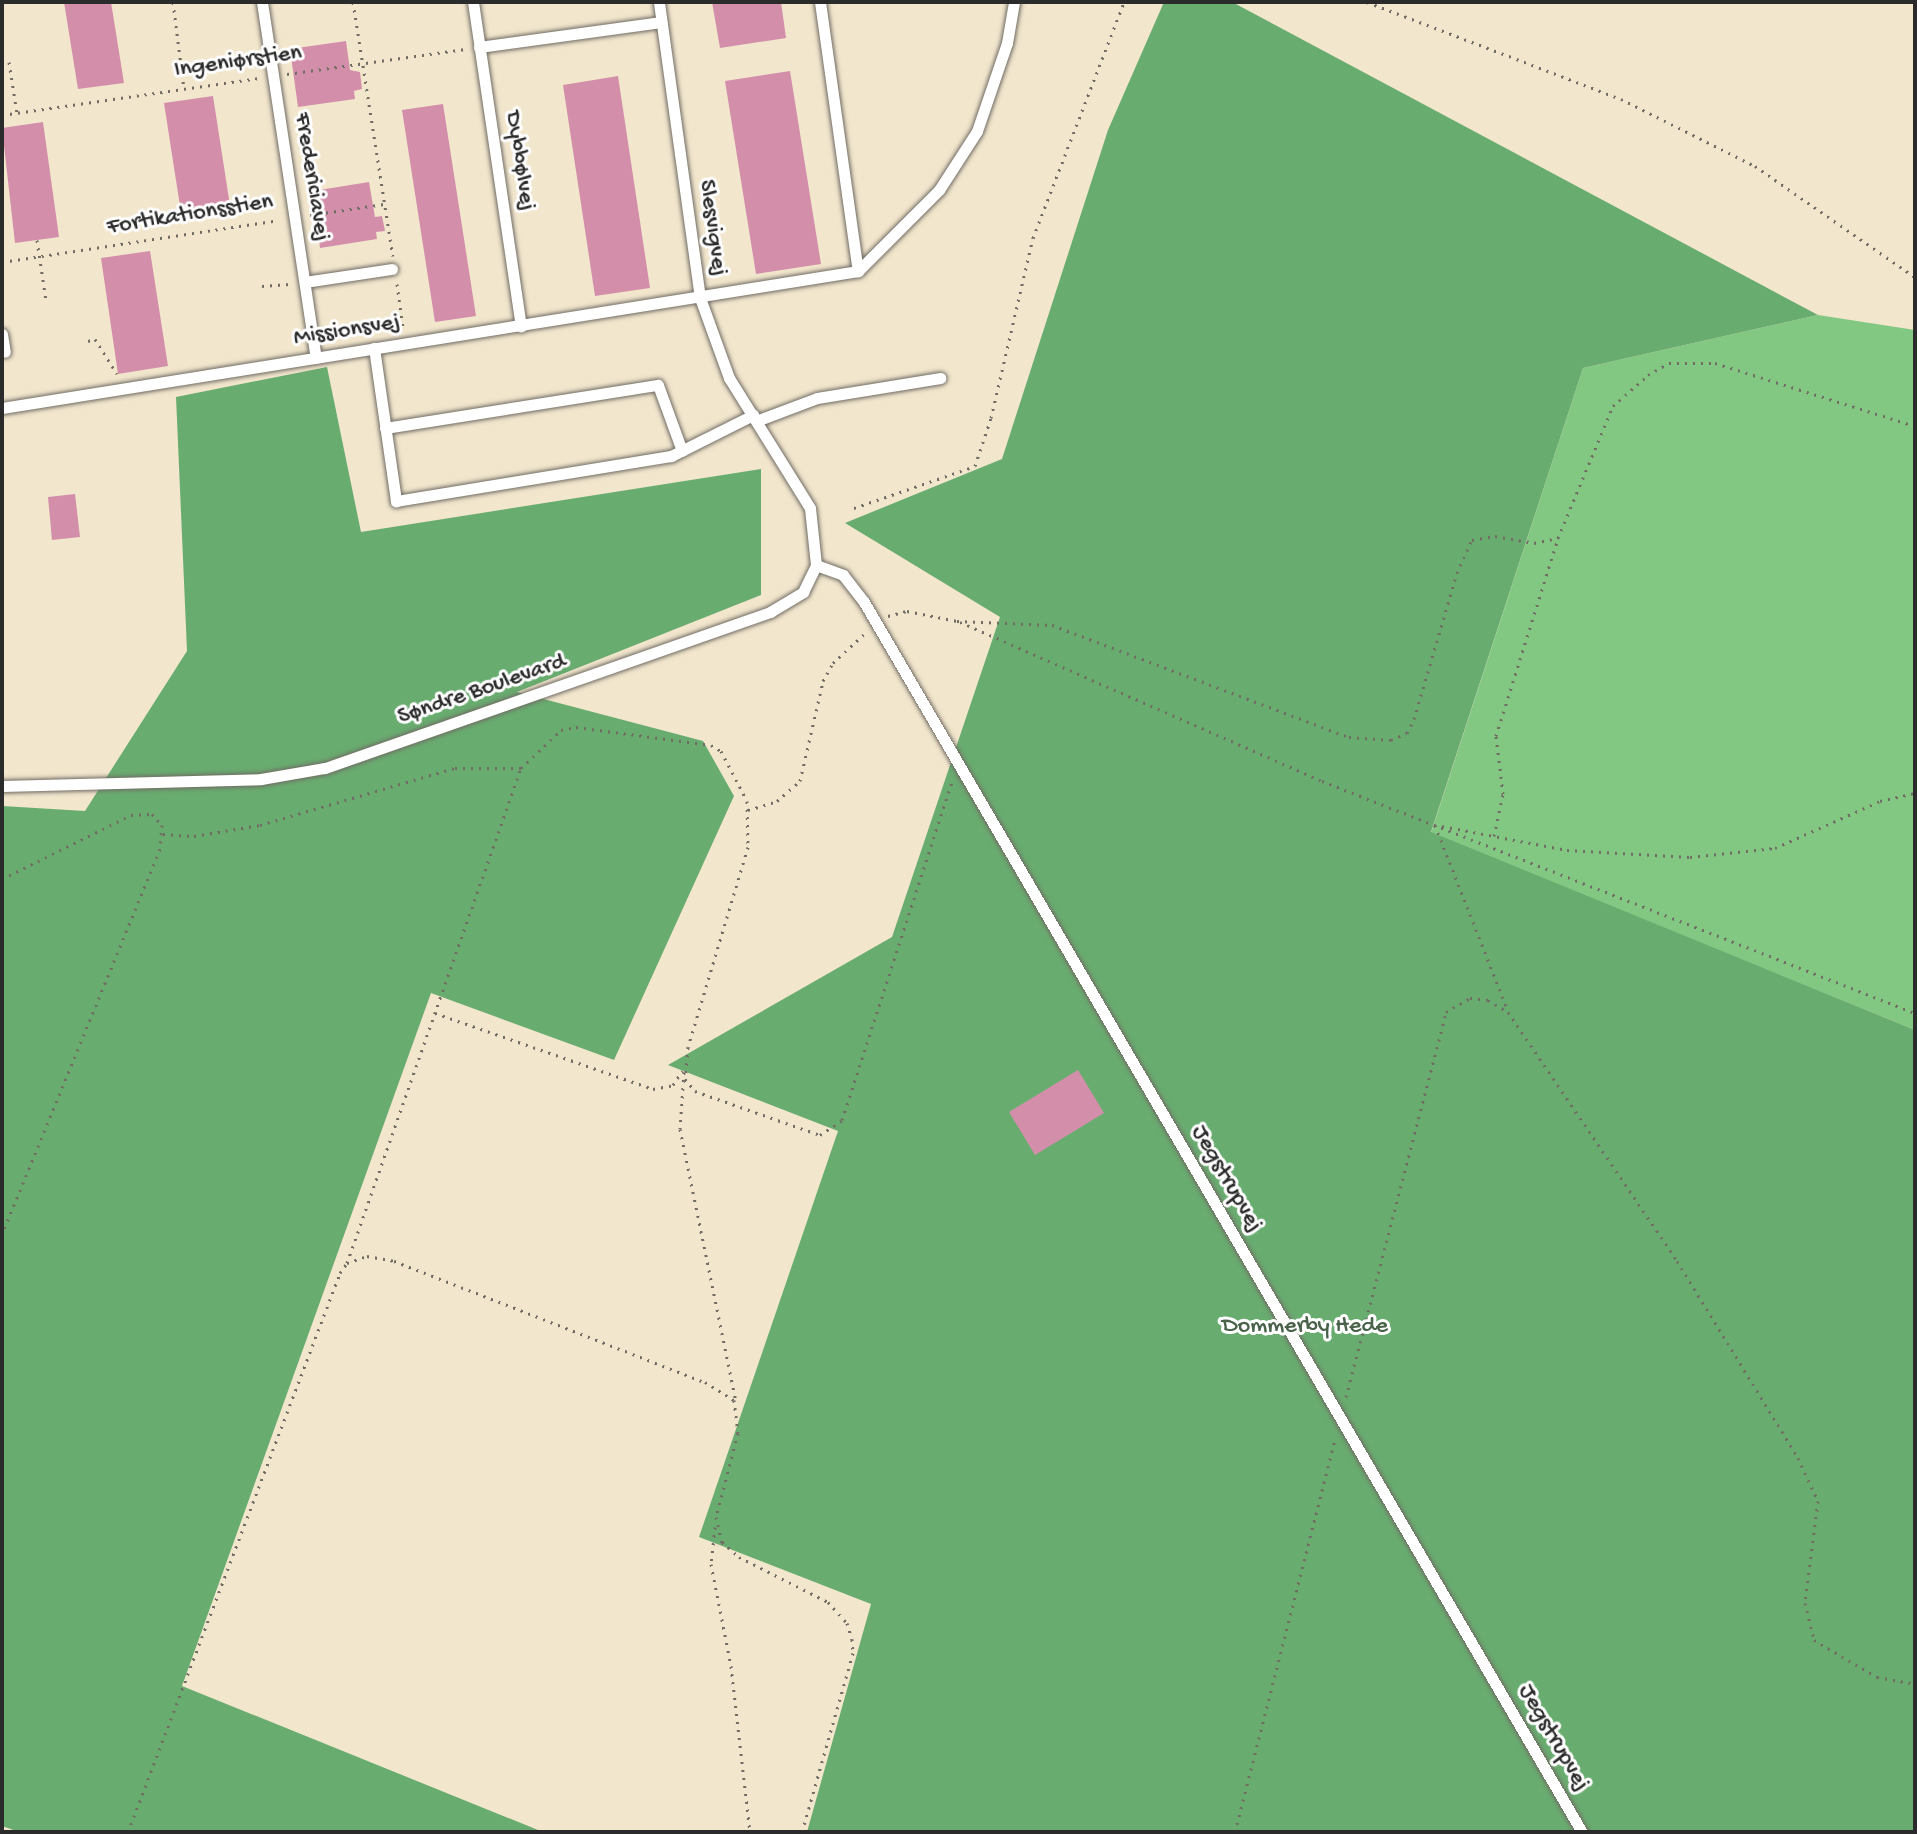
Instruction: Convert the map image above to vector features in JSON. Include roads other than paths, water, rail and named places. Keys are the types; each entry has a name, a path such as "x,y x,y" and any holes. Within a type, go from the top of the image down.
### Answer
{"lane":[{"name":"Fredericiavej","path":"262,2 316,358"},
{"name":"Dybbølvej","path":"473,2 521,326"},
{"name":"Slesvigvej","path":"659,2 700,298 729,378 810,508 816,565"},
{"path":"820,2 858,271"},
{"path":"858,271 939,190 977,131 1007,43 1014,2"},
{"path":"479,47 661,22"},
{"path":"305,282 393,268"},
{"name":"Missionsvej","path":"2,408 858,271"},
{"path":"2,334 5,352"},
{"path":"374,348 396,501 682,451 754,418 817,398 940,378"},
{"path":"385,428 658,385 682,451"},
{"name":"Jegstrupvej","path":"816,565 843,575 876,623 1582,1832"},
{"name":"Søndre Boulevard","path":"2,786 261,779 325,768 770,612 803,592 816,565"}],"park label":[{"name":"Dommerby Hede","path":"1305,1327"}]}
